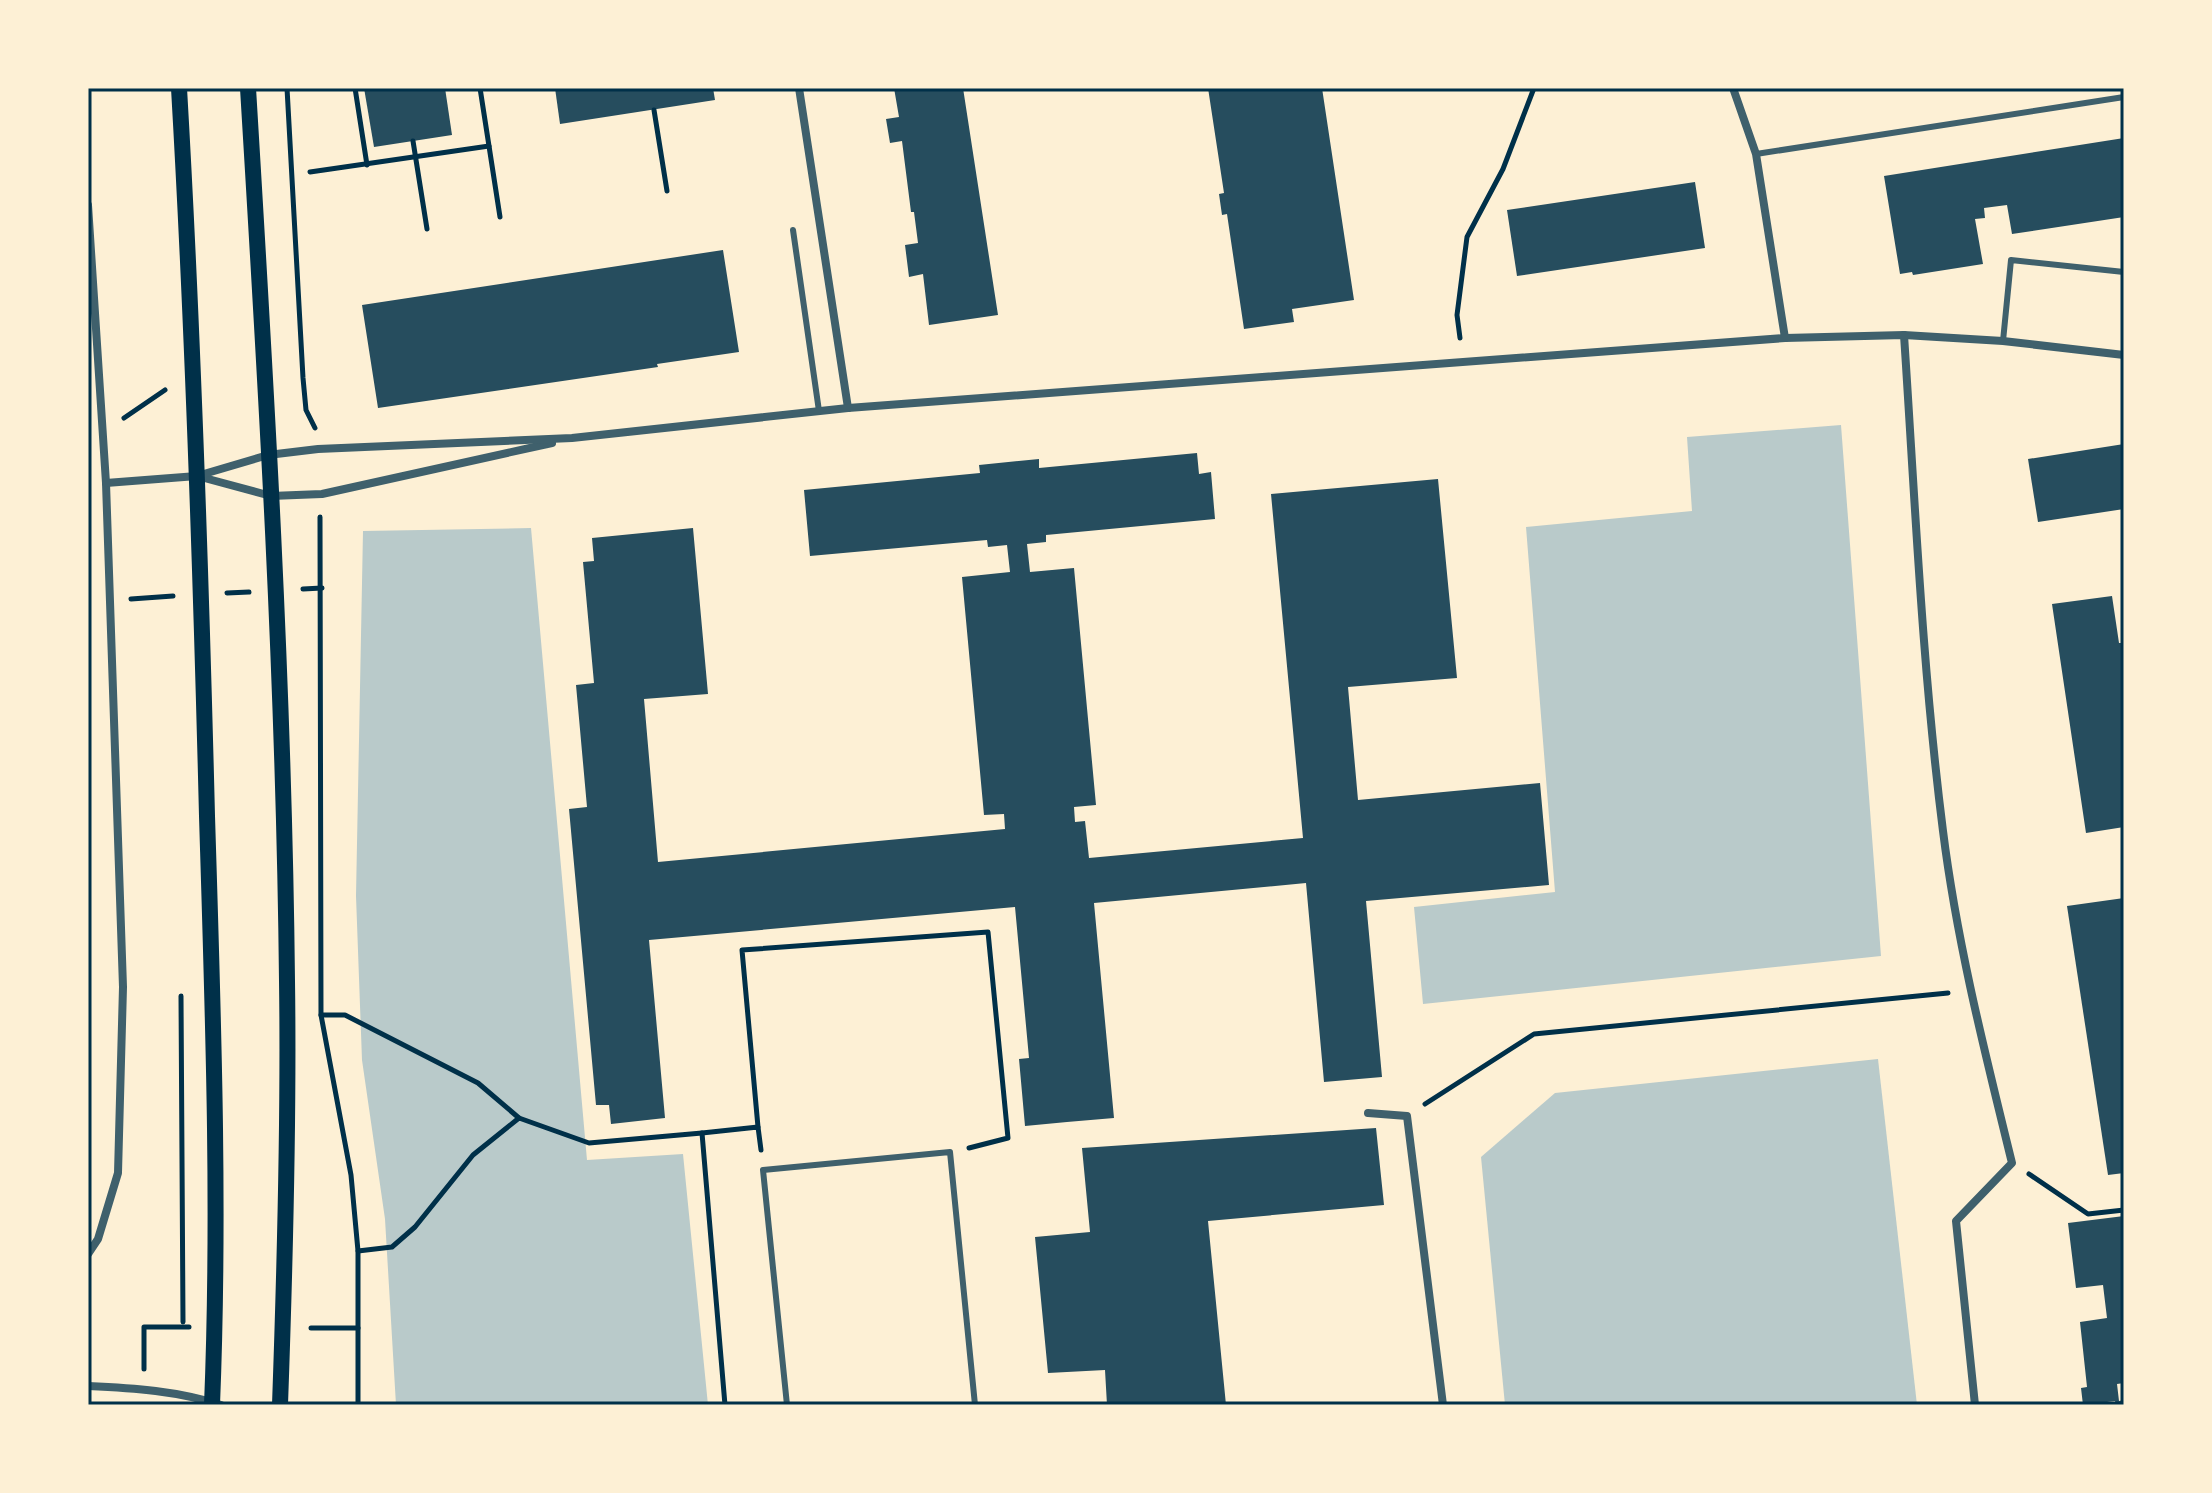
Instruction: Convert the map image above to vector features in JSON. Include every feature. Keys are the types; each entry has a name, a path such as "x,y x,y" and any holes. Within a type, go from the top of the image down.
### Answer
{"main road":[{"path":"179,88 197,476 210,904 215,1404"},
{"path":"248,88 271,496 287,981 286,1212 280,1405"}],"street":[{"path":"799,88 848,408"},
{"path":"1733,88 1756,154 1785,338"},
{"path":"88,205 106,483 123,987 118,1173 98,1239 88,1254"},
{"path":"106,483 197,476 268,455 318,449 572,438 848,408 1785,338 1904,335 2003,341 2124,355"},
{"path":"1904,335 1927,676 1943,832 1969,991 2012,1163 1956,1221 1975,1405"},
{"path":"197,476 271,496 322,494 572,438"},
{"path":"1368,1113 1407,1116 1443,1405"},
{"path":"88,1386 144,1388 215,1404"}],"lane":[{"path":"1756,154 2124,97"},
{"path":"793,230 819,411"},
{"path":"2003,341 2011,260 2124,272"},
{"path":"787,1405 763,1170 950,1152 975,1405"}],"path":[{"path":"287,88 303,378 306,410 316,430 318,449"},
{"path":"355,88 367,165"},
{"path":"480,88 500,217"},
{"path":"1462,363 1457,315 1467,237 1503,169 1534,88"},
{"path":"654,110 667,191"},
{"path":"413,141 427,229"},
{"path":"310,172 489,146"},
{"path":"163,375 164,405"},
{"path":"322,494 319,531 322,588 321,1015 351,1175 358,1251 358,1405"},
{"path":"172,582 173,611"},
{"path":"763,1170 742,950 988,932 1008,1138 950,1152"},
{"path":"181,985 183,1327"},
{"path":"1407,1116 1534,1034 1969,991"},
{"path":"321,1015 345,1015 478,1083 519,1118 589,1143 758,1127"},
{"path":"358,1251 392,1247 415,1227 473,1155 519,1118"},
{"path":"702,1133 725,1405"},
{"path":"2012,1163 2088,1214 2124,1210"}],"shaded area":[{"path":"1841,425 1881,956 1423,1004 1414,907 1555,892 1526,527 1692,511 1687,437"},
{"path":"531,528 587,1160 683,1154 708,1405 396,1405 385,1219 362,1060 356,896 363,531"},
{"path":"1878,1059 1917,1405 1505,1405 1481,1157 1555,1093"}],"building":[{"path":"364,88 445,88 452,135 374,147"},
{"path":"555,88 713,88 715,100 560,124"},
{"path":"894,88 963,88 998,315 929,325 923,274 909,277 905,245 918,243 902,141 890,143 886,119 899,117"},
{"path":"1208,88 1322,88 1354,300 1292,309 1294,322 1244,329 1227,214 1222,215 1219,194 1224,193"},
{"path":"2124,138 2124,217 2012,234 2007,205 1984,208 1985,218 1975,219 1983,264 1913,275 1912,272 1900,274 1884,176"},
{"path":"1695,182 1705,248 1517,276 1507,210"},
{"path":"723,250 739,352 657,364 658,367 378,408 362,305"},
{"path":"2124,444 2124,509 2038,522 2028,459"},
{"path":"1197,453 1199,474 1211,472 1215,519 1046,535 1046,542 1027,544 1030,572 1074,568 1096,805 1074,807 1075,822 1085,821 1089,858 1303,838 1271,494 1438,479 1457,678 1348,687 1358,800 1540,783 1549,885 1366,901 1382,1077 1324,1082 1306,883 1094,903 1114,1118 1025,1126 1019,1059 1029,1058 1015,907 649,940 665,1118 611,1124 609,1105 596,1105 569,809 587,807 576,685 594,683 583,562 594,561 592,538 693,528 708,694 644,699 658,862 1005,829 1004,814 984,815 962,577 1010,572 1007,545 988,547 987,540 810,556 804,490 980,473 979,465 1039,459 1039,468"},
{"path":"2112,596 2119,643 2124,643 2124,827 2086,833 2052,604"},
{"path":"2124,898 2124,1173 2108,1175 2067,906"},
{"path":"1376,1128 1384,1205 1208,1221 1226,1405 1107,1405 1105,1370 1048,1373 1035,1237 1090,1232 1082,1148"},
{"path":"2124,1216 2124,1383 2117,1384 2119,1401 2124,1400 2124,1405 2116,1405 2115,1401 2083,1405 2081,1388 2087,1387 2080,1322 2107,1318 2103,1285 2076,1288 2068,1223"}]}
